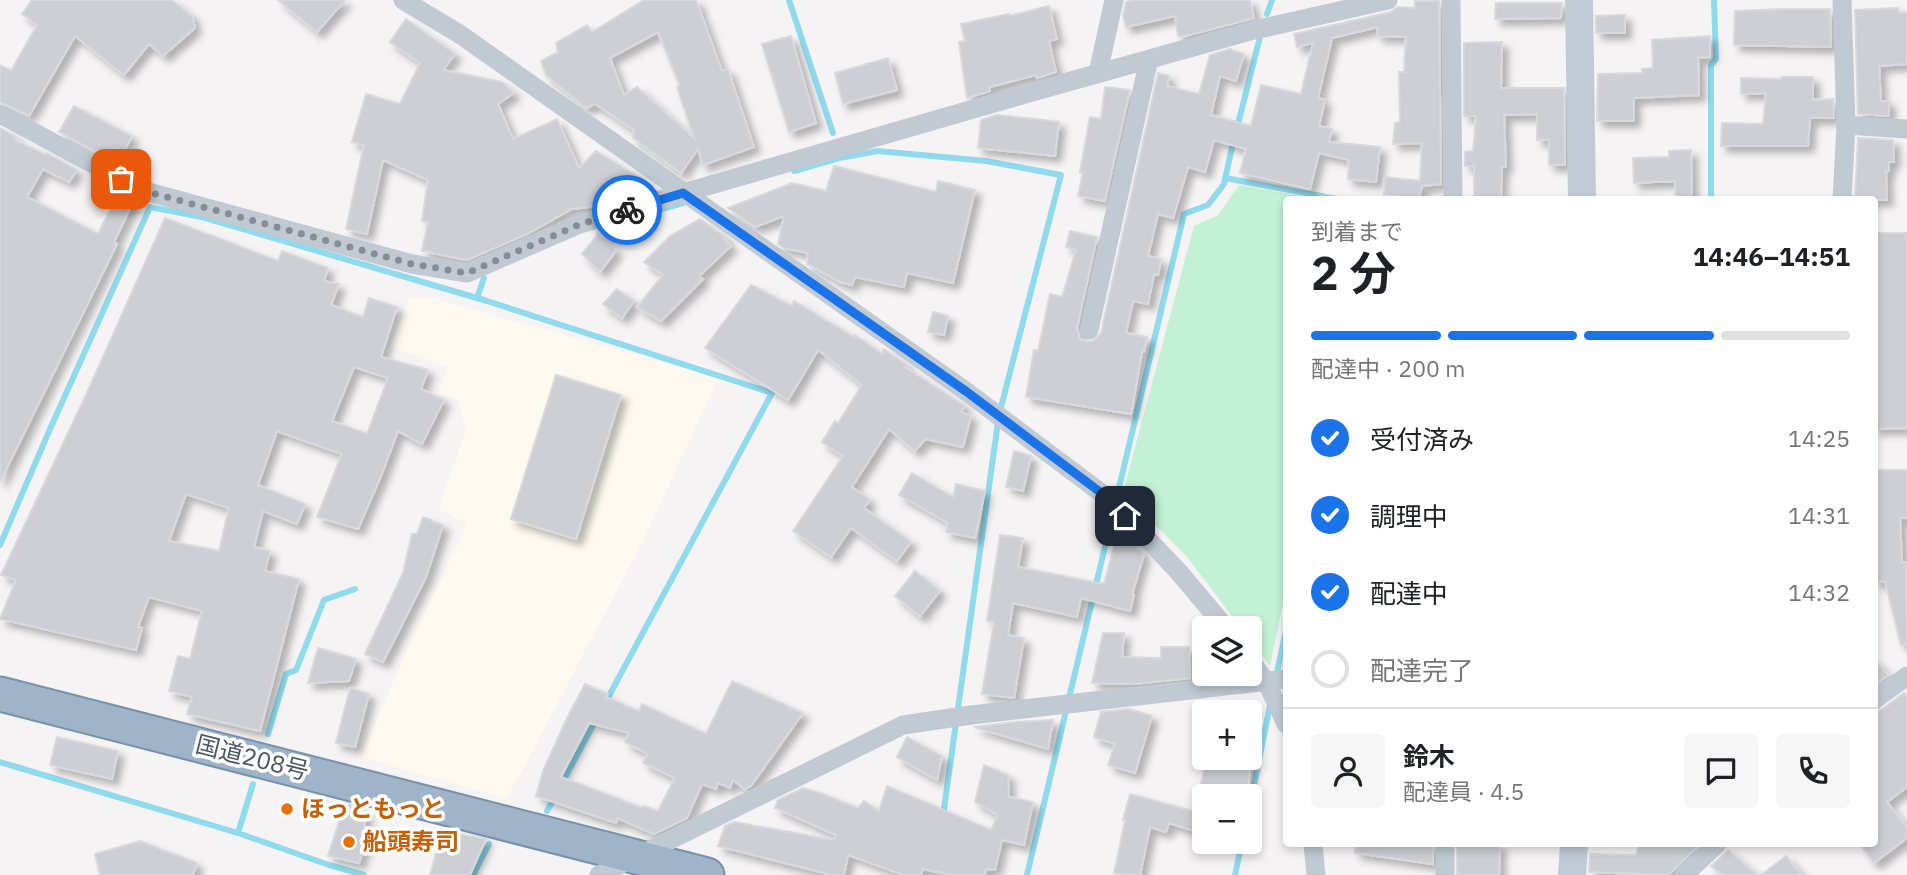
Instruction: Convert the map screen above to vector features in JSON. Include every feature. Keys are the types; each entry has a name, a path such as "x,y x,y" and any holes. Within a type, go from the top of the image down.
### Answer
{"highway":[{"name":"国道208号","path":"0,694 707,875"}],"main road":[{"path":"1578,0 1582,196"},
{"path":"1572,875 1574,847"}],"street":[{"path":"403,0 461,35 967,392 1108,498 1177,570 1216,616"},
{"path":"1098,73 1114,0"},
{"path":"0,114 141,190 412,264 467,273 578,225 683,193 1250,31 1388,0"},
{"path":"1451,0 1453,196"},
{"path":"1842,0 1846,125 1842,196"},
{"path":"1089,330 1149,59"},
{"path":"1846,125 1907,129"},
{"path":"1262,669 1277,681 1283,710"},
{"path":"1878,697 1907,676"},
{"path":"599,875 903,725 1277,681"},
{"path":"1313,847 1316,875"},
{"path":"1445,847 1445,875"},
{"path":"1696,871 1715,847"}],"shaded area":[{"path":"409,298 442,301 755,388 716,383 643,541 507,799 361,757 411,641 467,524 438,509 466,431 458,400 438,394 448,367 390,346"}],"green space":[{"path":"1239,185 1300,196 1283,196 1283,603 1270,666 1262,655 1262,616 1232,616 1188,558 1123,492 1194,226 1218,215"}],"building":[{"path":"32,0 172,0 192,16 195,28 163,56 149,44 124,75 75,36 29,116 0,102 0,65 11,71 37,25 22,14"},
{"path":"278,0 345,0 317,32"},
{"path":"644,0 696,0 722,71 728,69 754,147 703,165 698,149 681,173 633,138 634,130 595,104 586,108 546,75 541,61 558,52 556,43 587,25 592,32","holes":["658,32 680,86 677,87 694,138 637,87 624,95 610,58"]},
{"path":"1250,0 1254,18 1182,37 1178,36 1175,16 1126,27 1123,16 1126,2"},
{"path":"1415,1 1439,1 1441,184 1422,186 1420,196 1384,195 1385,177 1420,181 1422,143 1393,144 1395,123 1400,122 1399,72 1404,72 1406,37 1377,36 1378,27 1332,38 1318,98 1325,100 1319,126 1332,129 1329,142 1380,147 1376,182 1348,179 1349,160 1319,153 1310,189 1240,173 1246,149 1214,140 1205,172 1188,167 1173,218 1158,214 1148,256 1161,259 1158,275 1154,274 1148,304 1133,301 1126,333 1147,337 1131,414 1026,397 1034,350 1038,351 1050,294 1062,297 1076,250 1066,247 1070,231 1097,237 1077,328 1080,339 1087,342 1093,341 1101,333 1158,73 1169,76 1167,86 1199,94 1210,55 1230,49 1244,54 1236,81 1220,76 1211,115 1251,126 1261,85 1301,94 1313,43 1297,47 1294,34 1391,12 1397,7 1415,8"},
{"path":"1496,3 1562,3 1561,18 1495,19"},
{"path":"1049,6 1057,39 1049,41 1056,72 990,87 990,91 967,98 959,42 965,41 961,24"},
{"path":"1898,8 1898,13 1907,13 1907,64 1879,66 1881,101 1889,101 1889,116 1858,114 1855,10"},
{"path":"1830,9 1831,47 1734,45 1735,11"},
{"path":"1625,15 1625,33 1596,33 1596,16"},
{"path":"406,19 455,54 443,70 502,82 514,93 498,104 513,139 557,119 579,168 596,151 637,176 631,188 589,207 572,209 527,234 467,260 422,251 428,222 422,221 428,180 383,160 367,234 346,229 364,145 352,142 366,94 400,104 420,63 390,42"},
{"path":"791,36 816,123 789,132 762,44"},
{"path":"1710,36 1710,57 1698,58 1699,95 1634,98 1634,121 1597,121 1598,74 1642,73 1642,69 1653,68 1652,40"},
{"path":"1502,42 1501,88 1564,88 1565,165 1549,165 1549,140 1537,140 1537,114 1504,115 1506,167 1502,167 1501,196 1474,196 1474,166 1465,166 1465,152 1473,151 1476,116 1464,116 1464,43"},
{"path":"888,58 897,90 843,104 835,73"},
{"path":"1813,77 1813,100 1833,99 1834,118 1810,118 1808,146 1721,146 1722,123 1763,124 1766,93 1741,94 1741,78"},
{"path":"1105,87 1130,90 1105,201 1078,196 1090,117 1101,119"},
{"path":"74,106 132,136 118,164 59,132"},
{"path":"997,115 1059,122 1055,156 978,148 981,120"},
{"path":"0,128 16,137 15,140 46,155 47,153 77,170 69,182 43,169 27,197 98,234 119,192 134,200 114,242 117,244 0,482"},
{"path":"1858,138 1893,140 1894,162 1889,162 1889,171 1886,172 1887,200 1878,200 1878,196 1855,196"},
{"path":"1691,150 1692,196 1676,196 1675,181 1634,183 1633,158 1669,157 1669,151"},
{"path":"834,166 936,192 938,181 975,190 953,283 907,273 904,287 855,277 852,285 840,282 807,264 808,253 784,248 778,244 784,216 755,227 728,208 792,183 826,191"},
{"path":"165,218 278,261 282,251 328,268 324,281 339,284 331,305 363,317 369,298 397,307 381,357 428,370 421,389 444,400 422,444 398,431 358,529 317,517 342,454 277,431 258,485 305,504 297,524 263,511 254,547 270,551 265,571 299,579 260,731 187,714 192,697 169,691 178,656 190,659 202,611 149,597 138,627 142,628 136,650 0,619 16,580 1,575","holes":["354,367 388,378 367,434 332,421","186,494 229,508 219,551 169,541"]},
{"path":"700,219 727,238 724,239 731,246 699,276 703,279 661,321 637,307 663,275 644,262 670,236"},
{"path":"1878,233 1907,233 1907,428 1878,429"},
{"path":"598,234 616,251 600,272 582,254"},
{"path":"751,285 792,306 794,301 854,337 855,335 882,354 884,349 907,365 905,367 965,406 961,412 971,416 963,447 925,439 915,451 889,429 852,487 870,500 864,508 911,542 897,561 851,528 831,557 793,531 843,456 822,442 835,421 838,423 862,385 818,350 788,400 705,348"},
{"path":"617,289 634,301 622,318 603,304"},
{"path":"933,312 948,316 944,335 928,332"},
{"path":"556,375 621,395 576,539 511,519"},
{"path":"1014,451 1031,456 1023,491 1006,487"},
{"path":"1878,470 1907,470 1907,518 1900,518 1902,562 1906,562 1907,644 1901,645 1885,581 1878,582"},
{"path":"912,473 953,497 956,484 985,491 975,538 946,532 948,523 899,495"},
{"path":"423,517 443,525 426,577 383,662 365,654 403,573 412,534 417,534"},
{"path":"1119,527 1144,554 1130,611 1081,598 1077,617 1013,603 1008,635 1024,638 1014,698 982,694 994,622 987,621 1000,535 1023,538 1018,567 1104,584"},
{"path":"915,571 940,591 920,616 895,596"},
{"path":"1103,633 1124,633 1122,657 1161,658 1161,647 1189,647 1190,678 1133,684 1092,683"},
{"path":"318,648 356,659 349,681 308,683"},
{"path":"1878,664 1888,675 1878,682"},
{"path":"732,681 803,713 751,786 745,789 733,780 730,788 718,783 716,789 702,784 687,818 654,834 617,818 616,823 536,796 543,771 585,684 608,694 606,697 639,711 642,704 706,734","holes":["589,723 629,733 625,742 648,754 643,763 675,778 658,811 644,806 643,808 561,777"]},
{"path":"350,688 369,694 355,747 336,743"},
{"path":"1904,693 1907,696 1907,787 1887,802 1907,827 1907,838 1874,863 1862,847 1878,847 1878,711"},
{"path":"1129,709 1152,716 1135,773 1108,765 1115,744 1094,737 1101,712"},
{"path":"1053,720 1048,749 974,727 1015,722"},
{"path":"57,737 118,751 112,779 50,765"},
{"path":"907,737 942,756 937,780 897,757"},
{"path":"984,765 1008,775 1009,797 1033,802 1024,845 1002,840 995,870 986,869 985,875 952,875 923,869 921,875 904,875 848,855 844,875 832,875 718,846 725,826 734,822 834,840 836,835 775,808 778,800 803,788 858,808 864,801 879,811 887,786 991,830 998,815 975,802"},
{"path":"1205,770 1250,770 1248,784 1200,784"},
{"path":"1130,794 1192,811 1192,830 1169,823 1166,832 1150,827 1140,875 1114,873 1125,821 1123,820"},
{"name":"船頭寿司","path":"345,803 366,811 364,828 370,828 359,863 328,856"},
{"path":"442,831 486,839 470,875 430,875"},
{"path":"140,841 197,863 193,875 100,875 95,854"},
{"path":"1356,847 1433,847 1433,864 1355,853"},
{"path":"1457,847 1500,847 1499,875 1457,875"},
{"path":"1638,847 1697,847 1668,875 1589,872 1590,854 1636,855"},
{"path":"1728,850 1757,875 1722,875 1711,866"},
{"path":"1786,856 1802,875 1761,875"}],"waterway":[{"path":"789,0 833,133"},
{"path":"1267,14 1272,0"},
{"path":"1711,196 1711,65 1716,59 1714,0"},
{"path":"1237,128 1261,33"},
{"path":"1027,875 1184,214 1208,205 1224,184 1234,138"},
{"path":"794,171 839,158 878,151 986,161 1061,175 1000,411"},
{"path":"1225,178 1321,196"},
{"path":"648,213 683,203"},
{"path":"0,545 150,207 202,217 487,301 772,393 604,705"},
{"path":"478,295 484,278"},
{"path":"943,816 998,422"},
{"path":"268,734 286,674 296,670 324,600 355,589"},
{"path":"1276,677 1283,645"},
{"path":"1254,784 1270,705"},
{"path":"561,785 597,718"},
{"path":"0,762 238,833 364,875"},
{"path":"238,833 253,784"},
{"path":"547,811 556,795"},
{"path":"473,875 489,844"},
{"path":"1235,875 1239,854"}],"way so far":[{"path":"121,179 141,190 412,264 467,273 578,225 627,210"}],"place":[{"name":"ほっともっと","path":"287,809"},
{"name":"船頭寿司","path":"349,842"}],"route":[{"path":"627,210 683,193 967,392 1108,498 1125,516"}]}
